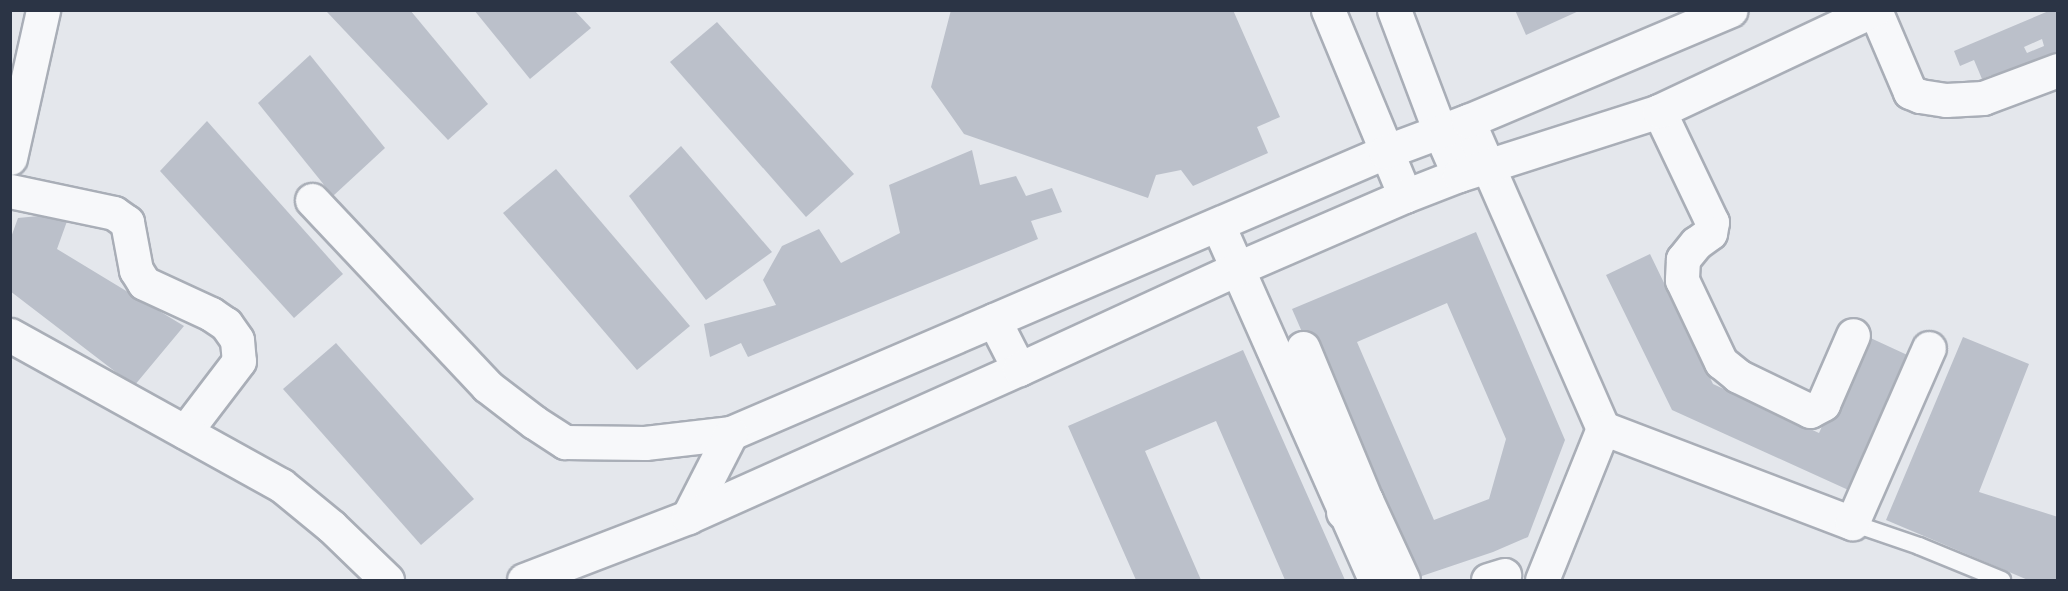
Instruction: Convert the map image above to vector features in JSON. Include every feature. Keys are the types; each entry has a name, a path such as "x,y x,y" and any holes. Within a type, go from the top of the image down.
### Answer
{"street":[{"path":"10,158 43,10"},
{"path":"1328,10 1405,196"},
{"path":"1394,10 1603,428 1852,523 1929,348"},
{"path":"312,200 487,386 534,422 566,442 645,443 731,433 1385,152 1454,127 1731,10"},
{"path":"525,580 688,517 1236,269 1405,196 1473,171 1659,111 1875,10 1910,92 1920,96 1946,100 1983,98 2058,70"},
{"path":"1659,111 1712,222 1710,233 1696,243 1683,259 1682,280 1721,362 1738,376 1810,411 1823,404 1853,335"},
{"path":"10,191 114,213 127,222 136,270 144,282 211,314 226,324 237,340 239,361 185,432"},
{"path":"1218,225 1236,269 1354,506 1403,580"},
{"path":"994,320 1019,369"},
{"path":"10,335 281,485 331,526 387,580"},
{"path":"1303,348 1354,506 1375,580"},
{"path":"1542,580 1603,428"},
{"path":"688,517 731,433"}],"lane":[{"path":"1852,523 1919,546 2002,580"}],"building":[{"path":"329,10 410,10 488,104 448,140 327,12"},
{"path":"474,10 574,10 591,28 530,79"},
{"path":"951,10 1233,10 1280,117 1257,127 1268,153 1193,186 1181,170 1156,175 1148,198 964,134 931,87"},
{"path":"1515,10 1581,10 1526,35"},
{"path":"2051,10 2058,10 2058,63 1997,88 1992,75 1982,79 1974,60 1960,66 1954,51","holes":["2042,39 2044,46 2027,53 2024,47"]},
{"path":"717,22 854,174 806,217 670,62"},
{"path":"310,55 385,148 333,196 258,103"},
{"path":"207,121 343,274 294,318 160,171"},
{"path":"681,146 772,252 706,300 629,196"},
{"path":"972,150 980,185 1016,176 1026,196 1052,188 1062,212 1031,221 1038,239 748,357 741,343 710,357 704,324 776,305 763,280 782,246 819,229 841,263 900,233 889,185"},
{"path":"556,169 690,326 637,370 503,213"},
{"path":"70,213 57,249 184,326 134,386 10,291 10,240 18,218"},
{"path":"1476,232 1565,440 1528,537 1493,552 1410,580 1292,309","holes":["1447,303 1506,439 1489,499 1434,520 1357,342"]},
{"path":"1650,254 1713,384 1819,433 1864,335 1916,359 1855,493 1672,410 1606,275"},
{"path":"1963,337 2029,364 1979,492 2058,517 2058,580 2028,580 1886,520"},
{"path":"336,343 474,499 421,545 283,389"},
{"path":"1243,350 1345,580 1285,580 1216,421 1145,451 1201,580 1136,580 1068,426"}]}
